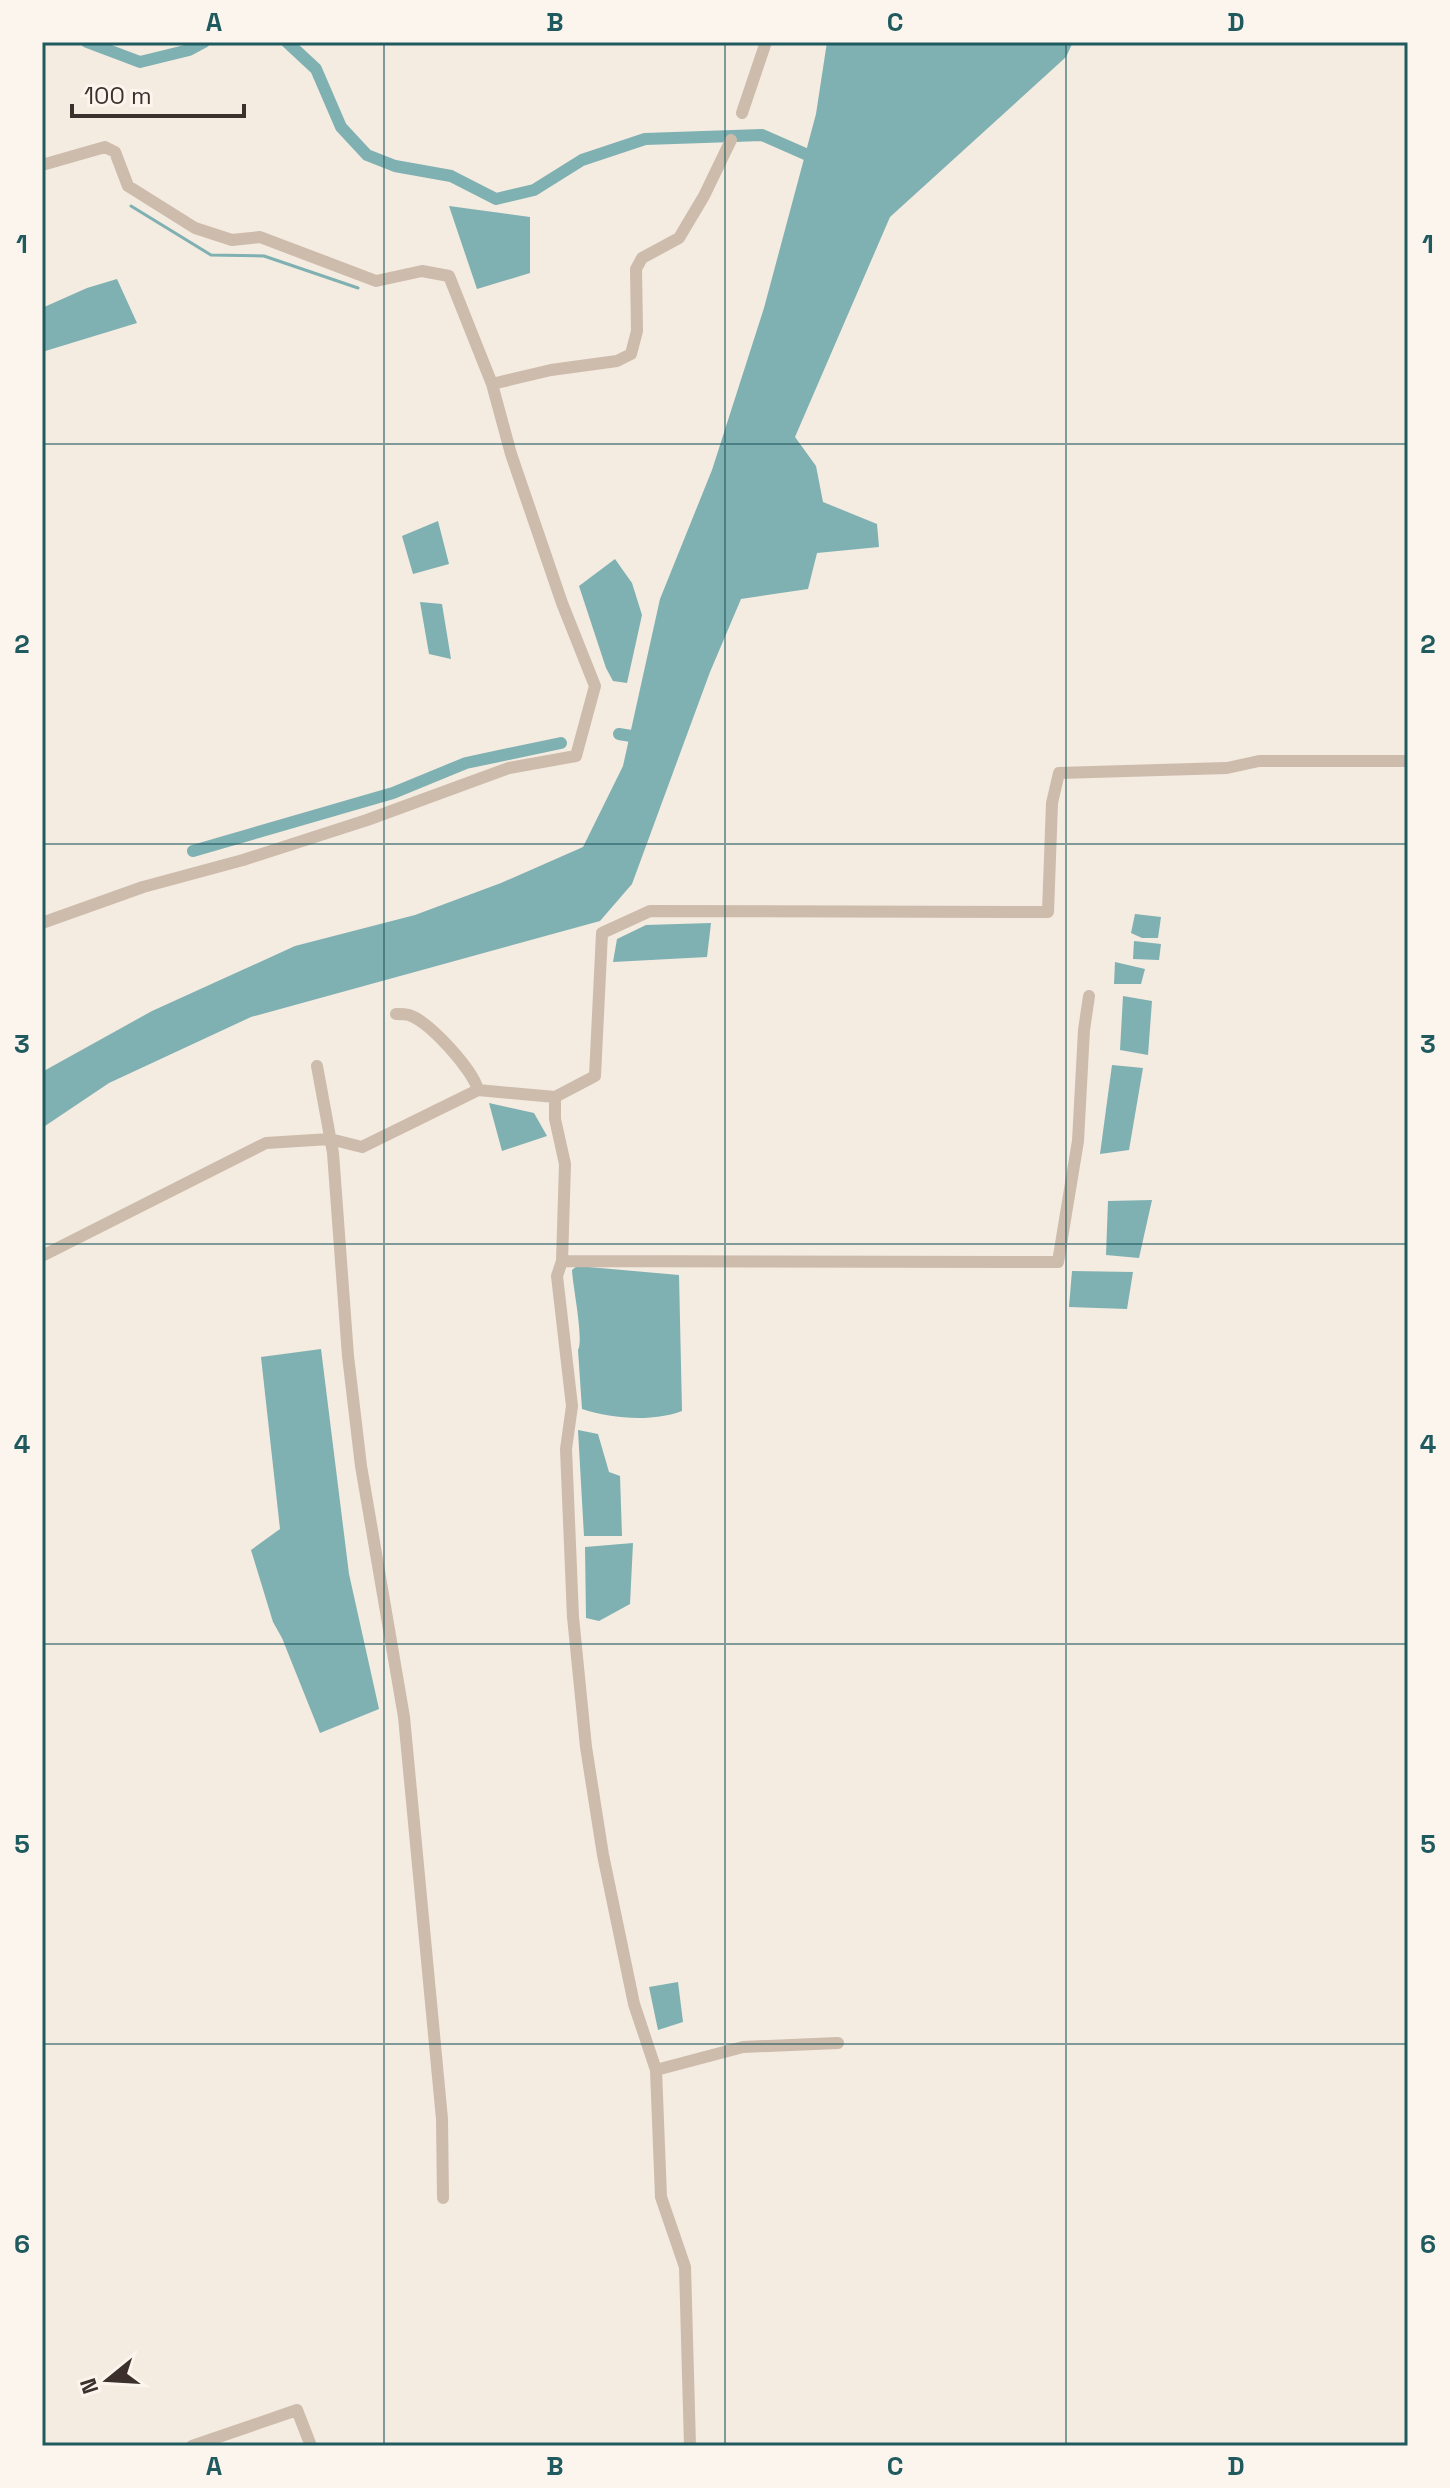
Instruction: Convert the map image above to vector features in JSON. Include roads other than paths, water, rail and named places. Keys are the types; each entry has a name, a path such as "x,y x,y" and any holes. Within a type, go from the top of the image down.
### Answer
{"street":[{"path":"742,113 766,42"},
{"path":"492,384 551,370 617,361 631,354 637,331 636,269 642,258 679,238 731,140"},
{"path":"42,165 105,147 115,152 128,186 195,228 232,240 260,237 376,281 422,271 449,276 492,384 511,454 562,603 595,686 576,756 509,768 367,820 243,860 143,887 42,923"},
{"path":"42,1256 266,1143 330,1139 362,1147 478,1090 555,1097 595,1076 602,933 650,911 1048,912 1052,803 1059,773 1227,768 1259,761 1408,761"},
{"path":"562,1261 1058,1262 1078,1141 1084,1030 1089,996"},
{"path":"396,1014 410,1016 440,1038 476,1080 478,1090"},
{"path":"317,1066 328,1116 334,1166 348,1356 361,1466 404,1717 442,2119 443,2198"},
{"path":"555,1097 555,1119 565,1164 562,1261 557,1276 572,1406 566,1449 573,1617 586,1747 603,1855 634,2004 656,2070 661,2197 685,2267 690,2446"},
{"path":"656,2070 743,2047 838,2043"},
{"path":"192,2446 297,2410 311,2446"}],"water":[{"path":"827,42 1073,42 1066,57 890,217 795,437 816,466 823,502 877,524 879,547 817,553 808,589 741,599 710,672 632,884 600,921 251,1017 109,1083 42,1128 42,1072 152,1011 295,946 415,915 501,883 583,847 623,766 660,599 712,470 764,308 816,114"},
{"path":"449,206 530,217 530,273 477,289"},
{"path":"117,279 137,323 42,352 42,308 87,288"},
{"path":"438,521 449,564 413,574 402,536"},
{"path":"615,559 632,583 642,615 627,683 613,681 606,668 579,586"},
{"path":"420,602 442,604 451,659 429,654"},
{"path":"1135,914 1161,917 1158,938 1142,938 1131,933"},
{"path":"711,923 707,957 613,962 617,939 646,925"},
{"path":"1134,941 1161,944 1159,960 1133,959"},
{"path":"1115,962 1145,969 1141,984 1114,984"},
{"path":"1123,996 1152,1001 1148,1055 1120,1050"},
{"path":"1112,1065 1143,1068 1129,1150 1100,1154"},
{"path":"489,1103 534,1113 547,1136 502,1151"},
{"path":"1152,1200 1139,1258 1106,1255 1108,1201"},
{"path":"577,1266 679,1275 682,1411 658,1417 632,1418 582,1409 579,1325 572,1270"},
{"path":"1072,1271 1133,1272 1127,1309 1069,1307"},
{"path":"321,1349 349,1574 379,1709 320,1733 273,1622 251,1550 280,1529 261,1357"},
{"path":"578,1430 598,1434 609,1472 620,1476 622,1536 584,1536"},
{"path":"633,1543 630,1604 599,1621 586,1618 585,1547"},
{"path":"678,1982 683,2022 658,2030 649,1987"}],"waterway":[{"path":"87,42 140,62 189,50 204,42"},
{"path":"287,42 316,69 341,127 367,155 395,166 451,176 496,199 534,190 582,160 645,139 762,135 819,160"},
{"path":"131,206 211,255 264,256 358,288"},
{"path":"619,734 643,738"},
{"path":"193,851 393,793 466,763 561,743"}]}
